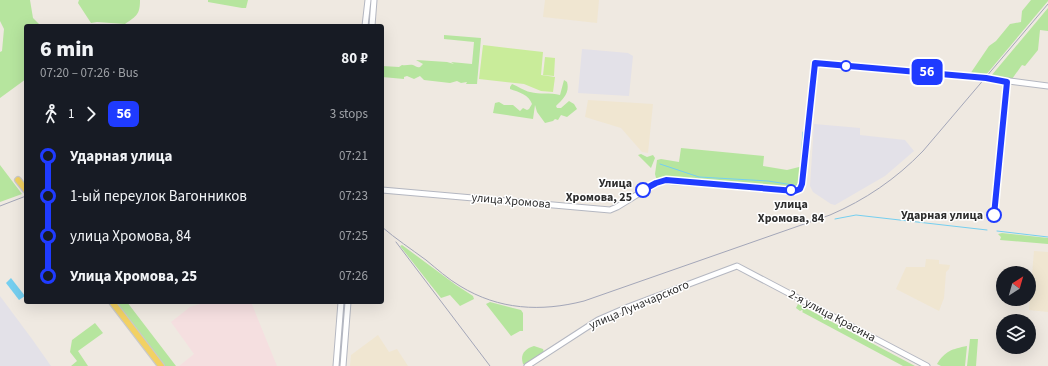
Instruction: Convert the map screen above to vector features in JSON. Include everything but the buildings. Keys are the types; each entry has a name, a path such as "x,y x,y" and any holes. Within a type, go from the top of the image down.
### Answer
{"main road":[{"path":"365,24 368,0"},
{"path":"372,24 374,0"},
{"name":"улица Хромова","path":"384,190 610,210 616,208 656,183 663,181 795,191 800,189 802,184 815,63 986,78 1007,82 1048,86"},
{"path":"18,180 24,188"},
{"name":"улица Луначарского","path":"527,366 598,320 628,307 737,266"},
{"name":"2-я улица Красина","path":"737,266 927,366"},
{"path":"111,304 161,366"},
{"path":"113,304 158,366"},
{"path":"336,366 341,304"},
{"path":"343,366 348,304"},
{"path":"336,358 344,358"}],"shaded area":[{"path":"545,0 599,0 597,23 543,17"},
{"path":"582,49 628,53 633,56 629,96 578,93"},
{"path":"588,100 653,104 648,153 642,152 621,128 585,117"},
{"path":"814,124 860,128 860,135 905,140 914,151 885,176 835,205 831,204 813,192 810,186"},
{"path":"1034,251 1048,252 1048,312 1029,310 1029,306 1036,306 1036,266 1033,266"},
{"path":"926,259 939,260 939,264 950,265 946,272 944,298 939,311 896,289 906,267 925,267"},
{"path":"0,296 32,339 51,366 0,366"},
{"path":"200,304 252,304 277,366 179,366 194,354 171,322 190,307"},
{"path":"378,335 389,352 397,349 408,366 350,366 351,355"}],"green space":[{"path":"0,0 30,0 33,18 39,24 24,24 24,80 0,98 0,52 2,51 4,29 0,21"},
{"path":"79,0 140,0 140,5 137,14 125,24 91,23 78,3"},
{"path":"208,0 248,0 246,8 242,8 208,2"},
{"path":"1031,0 1048,1 985,76 970,74 989,46 996,41 1010,24 1021,22 1022,11"},
{"path":"1048,8 1048,31 1040,30 1038,50 1025,66 1022,65 1012,79 991,76"},
{"path":"444,35 481,38 477,84 466,84 467,82 461,83 457,81 450,83 424,80 420,76 414,79 407,76 404,77 404,79 384,77 384,66 399,67 402,65 414,65 420,67 423,64 416,60 447,62 454,64 451,62 472,64 474,42 444,39"},
{"path":"483,45 543,52 541,75 555,77 553,92 541,91 524,84 479,79"},
{"path":"545,57 555,58 554,76 543,75"},
{"path":"564,80 567,82 568,86 567,93 556,106 557,108 561,108 569,101 574,104 577,109 567,117 561,115 558,120 555,119 545,123 537,112 535,105 533,119 493,113 495,103 499,102 504,105 513,105 520,111 523,108 527,110 529,109 532,104 529,98 510,89 512,84 534,93 560,95"},
{"path":"681,148 764,156 763,166 787,170 803,166 800,187 794,189 656,178 655,174 657,160 661,159 679,162"},
{"path":"641,154 647,157 653,155 655,158 651,168 638,155"},
{"path":"0,165 22,194 0,202"},
{"path":"1002,233 1048,238 1048,244 1000,240 1001,237 998,234"},
{"path":"402,245 473,296 474,299 460,306 450,295 441,298 400,246"},
{"path":"490,302 521,310 523,313 523,331 511,336 486,304"},
{"path":"116,304 129,304 176,366 163,366"},
{"path":"798,304 915,366 903,366 802,312 802,310 800,311 796,308"},
{"path":"95,323 103,333 78,351 88,366 71,366 77,361 70,352 72,340"},
{"path":"970,339 978,339 976,366 967,366"},
{"path":"534,346 543,349 544,352 525,365 523,364 522,358 525,351"},
{"path":"967,346 965,366 941,366 937,364 949,351"}],"water":[{"path":"11,278 24,297 19,300 6,283"}],"waterway":[{"path":"796,185 799,185 803,132"},
{"path":"660,164 699,177 768,181 793,185"},
{"path":"835,219 856,215 987,230"},
{"path":"997,231 1048,237"}],"railway":[{"path":"384,229 456,283 475,294 490,300 520,307 552,307 584,301 830,215 868,196 891,180 923,151 1048,4"},
{"path":"0,206 24,197"},
{"path":"396,242 490,366"}],"bus line":[{"name":"56","path":"643,190 660,181 666,180 795,191 800,189 802,187 815,63 986,78 1007,82 994,215"}],"place":[{"name":"Улица Хромова, 25","path":"643,190"},
{"name":"улица Хромова, 84","path":"791,190"},
{"name":"Ударная улица","path":"994,215"}]}
